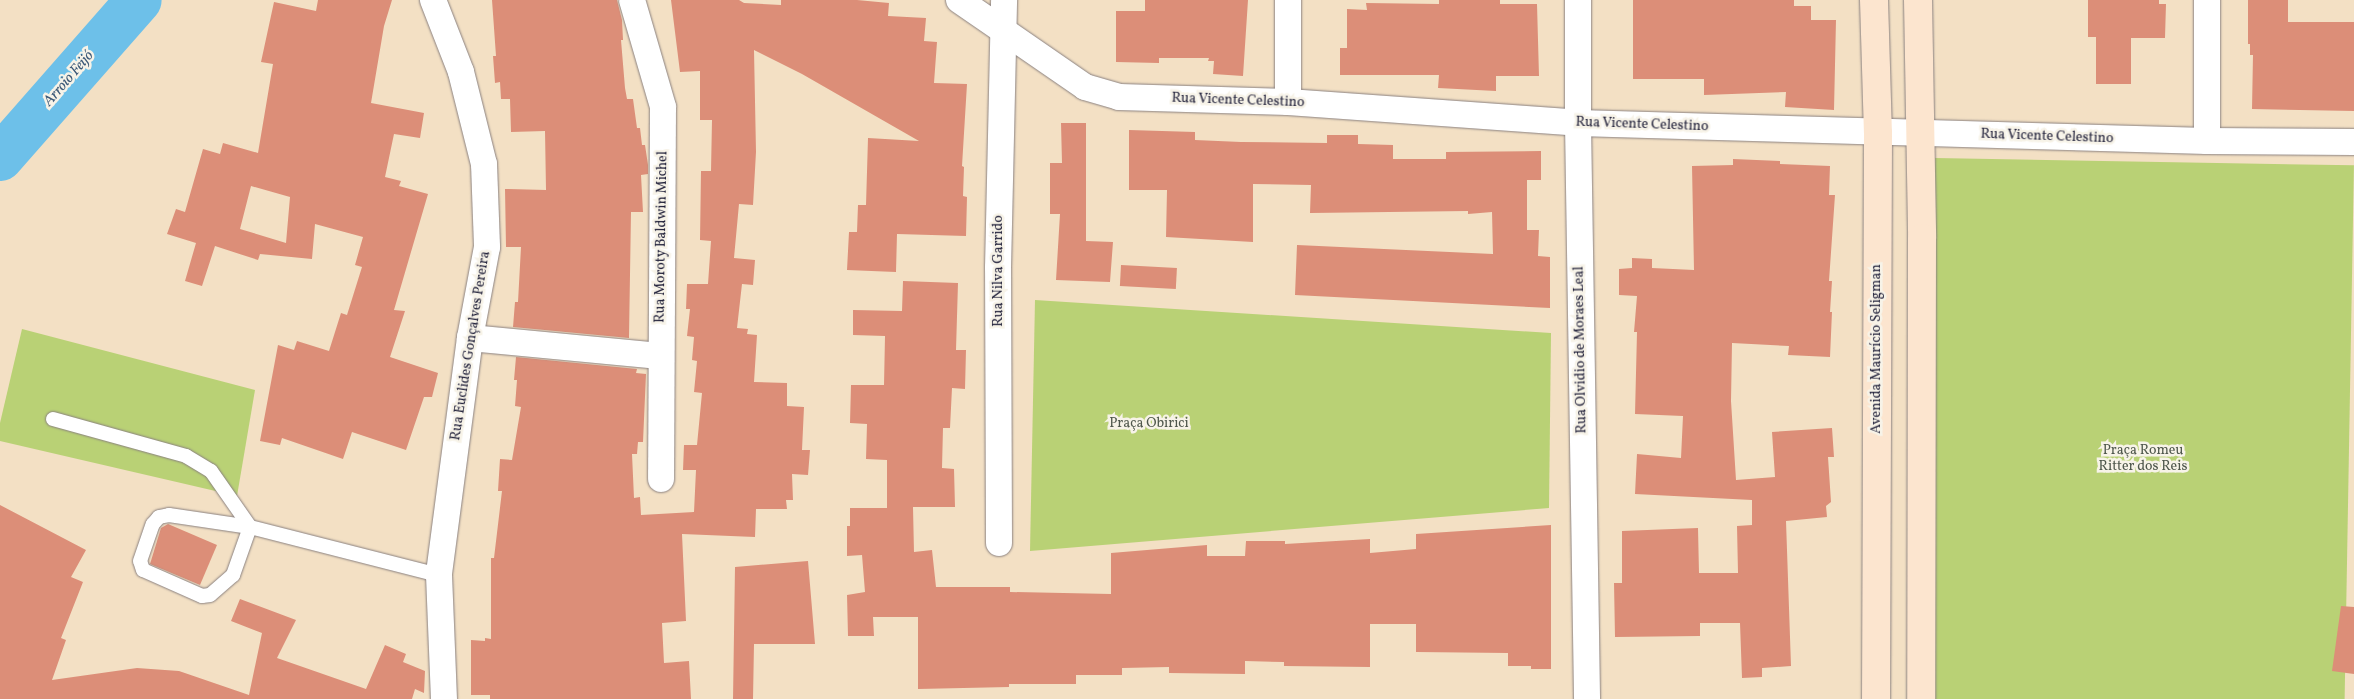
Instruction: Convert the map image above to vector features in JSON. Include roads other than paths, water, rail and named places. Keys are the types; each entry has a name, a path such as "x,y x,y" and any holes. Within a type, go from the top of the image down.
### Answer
{"main road":[{"name":"Avenida Maurício Seligman","path":"1874,0 1878,133 1876,699"},
{"path":"1918,0 1922,134 1921,699"}],"street":[{"name":"Rua Euclides Gonçalves Pereira","path":"433,0 461,72 484,164 487,247 470,338 439,576 444,699"},
{"name":"Rua Moroty Baldwin Michel","path":"632,0 664,107 660,356 661,479"},
{"name":"Rua Vicente Celestino","path":"959,0 1085,87 1120,97 1288,102 1578,123 1878,133 2207,141 2354,142"},
{"name":"Rua Nilva Garrido","path":"999,543 998,268 1004,0"},
{"path":"1288,0 1288,102"},
{"name":"Rua Olvidio de Moraes Leal","path":"1578,0 1578,123 1587,699"},
{"path":"2207,0 2207,141"},
{"path":"470,338 660,356"}],"lane":[{"path":"54,419 186,456 211,471 250,527"},
{"path":"250,527 233,575 210,595 202,596 143,570 140,561 153,524 159,517 170,515 250,527 439,576"}],"waterway":[{"name":"Arroio Feijó","path":"0,158 139,0"}],"park label":[{"name":"Praça Obirici","path":"1149,424"},
{"name":"Praça Romeu Ritter dos Reis","path":"2143,460"}]}
